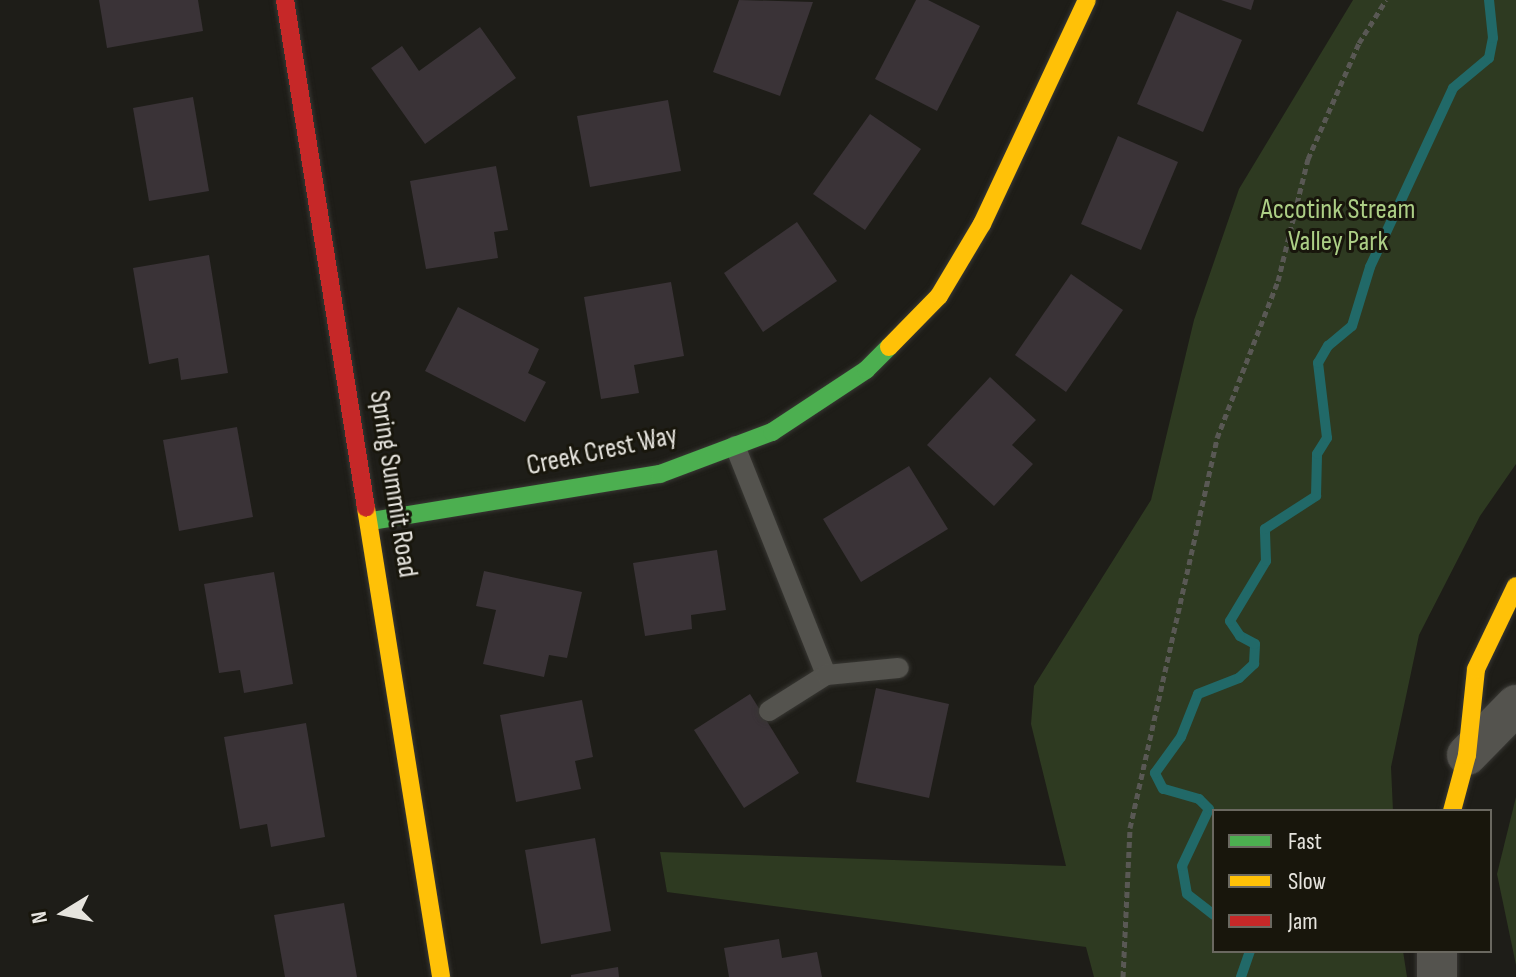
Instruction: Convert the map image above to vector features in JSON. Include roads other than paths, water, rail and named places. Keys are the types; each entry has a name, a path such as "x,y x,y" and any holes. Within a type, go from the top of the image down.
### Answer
{"street":[{"name":"Spring Summit Road","path":"285,0 372,521 441,977"},
{"name":"Creek Crest Way","path":"372,521 660,474 772,432 866,370 939,296 982,224 1087,0"},
{"path":"1453,809 1467,755 1476,669 1516,586"},
{"path":"1467,755 1516,705"},
{"path":"1437,953 1437,977"}],"lane":[{"path":"735,446 826,675"},
{"path":"769,711 826,675 899,668"}],"waterway":[{"path":"1212,913 1187,894 1182,866 1209,809 1199,799 1163,789 1155,773 1181,737 1198,694 1239,678 1254,664 1255,644 1240,636 1230,621 1266,561 1265,529 1316,496 1317,454 1327,438 1318,363 1328,346 1352,326 1370,267 1453,88 1489,58 1493,38 1489,0"},
{"path":"1241,977 1249,953"}],"park label":[{"name":"Accotink Stream Valley Park","path":"1338,226"}]}
